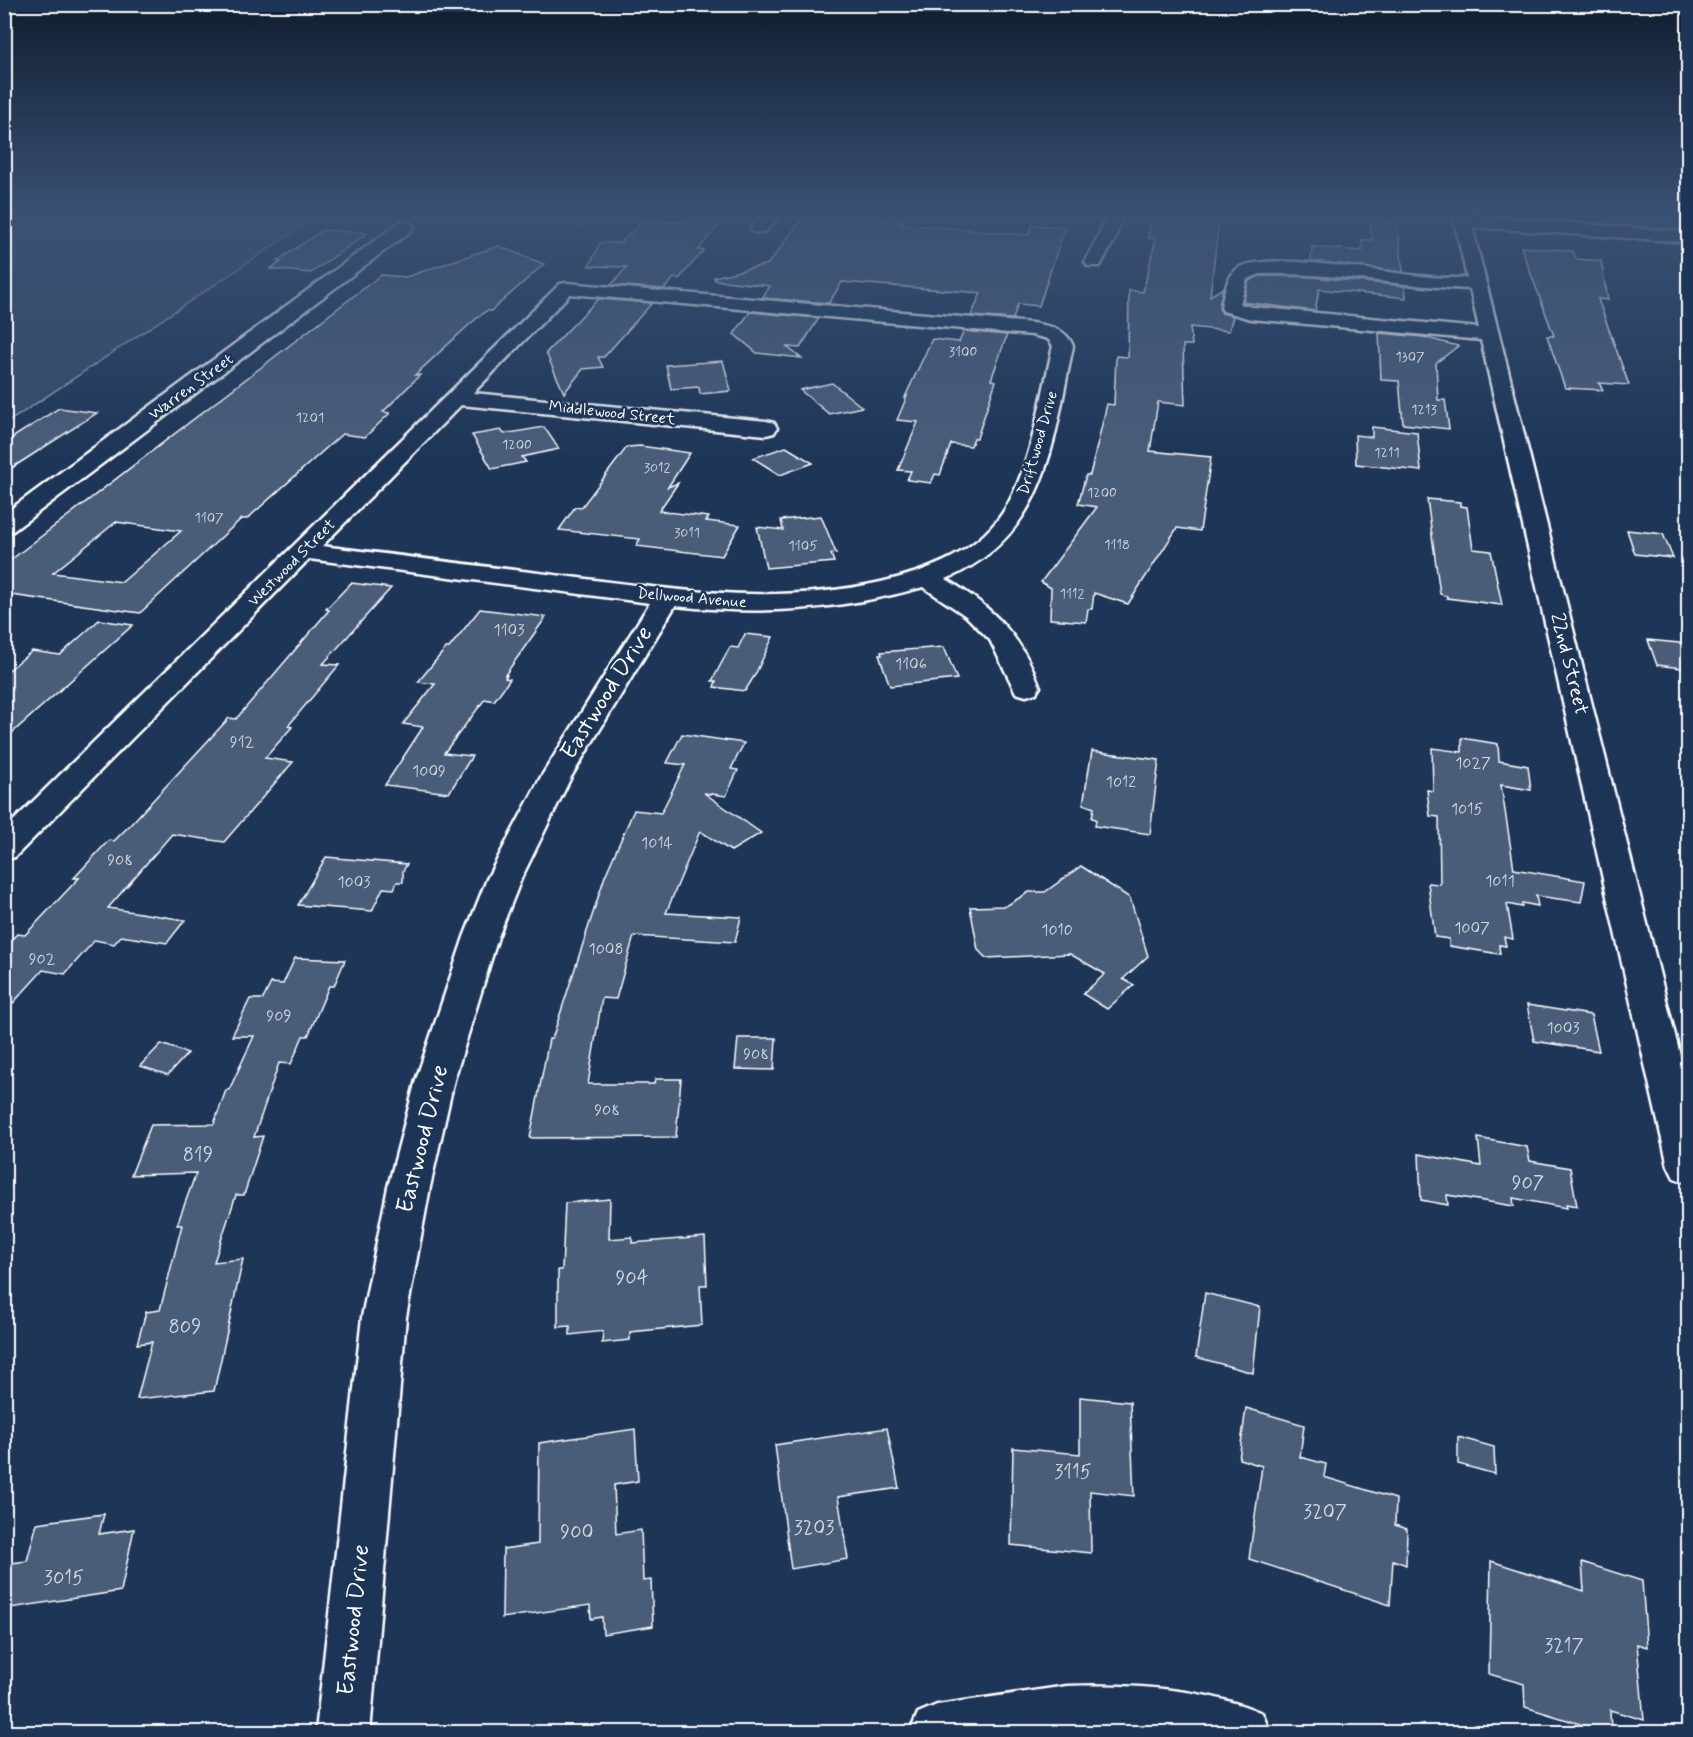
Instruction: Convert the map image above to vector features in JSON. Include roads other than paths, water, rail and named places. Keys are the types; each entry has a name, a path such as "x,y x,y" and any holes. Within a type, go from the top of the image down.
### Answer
{"street":[{"name":"Warren Street","path":"4,526 313,295"},
{"name":"Westwood Street","path":"4,849 306,551 559,295"},
{"name":"Westwood Street","path":"642,295 1032,329 1057,335"},
{"path":"1233,295 1230,307 1251,313 1489,335"},
{"name":"22nd Street","path":"1480,295 1689,1167"},
{"name":"Driftwood Drive","path":"927,578 949,570 987,545 1005,526 1019,506 1036,459 1063,346 1057,335"},
{"name":"Middlewood Street","path":"457,398 766,428"},
{"name":"Dellwood Avenue","path":"306,551 719,602 807,602 841,598 927,578"},
{"path":"927,578 972,606 994,626 1010,646 1026,687"},
{"name":"Eastwood Drive","path":"343,1732 384,1317 409,1187 435,1080 481,937 504,879 556,777 667,597"},
{"path":"937,1732 1034,1717 1110,1713 1204,1723 1243,1732"}]}
